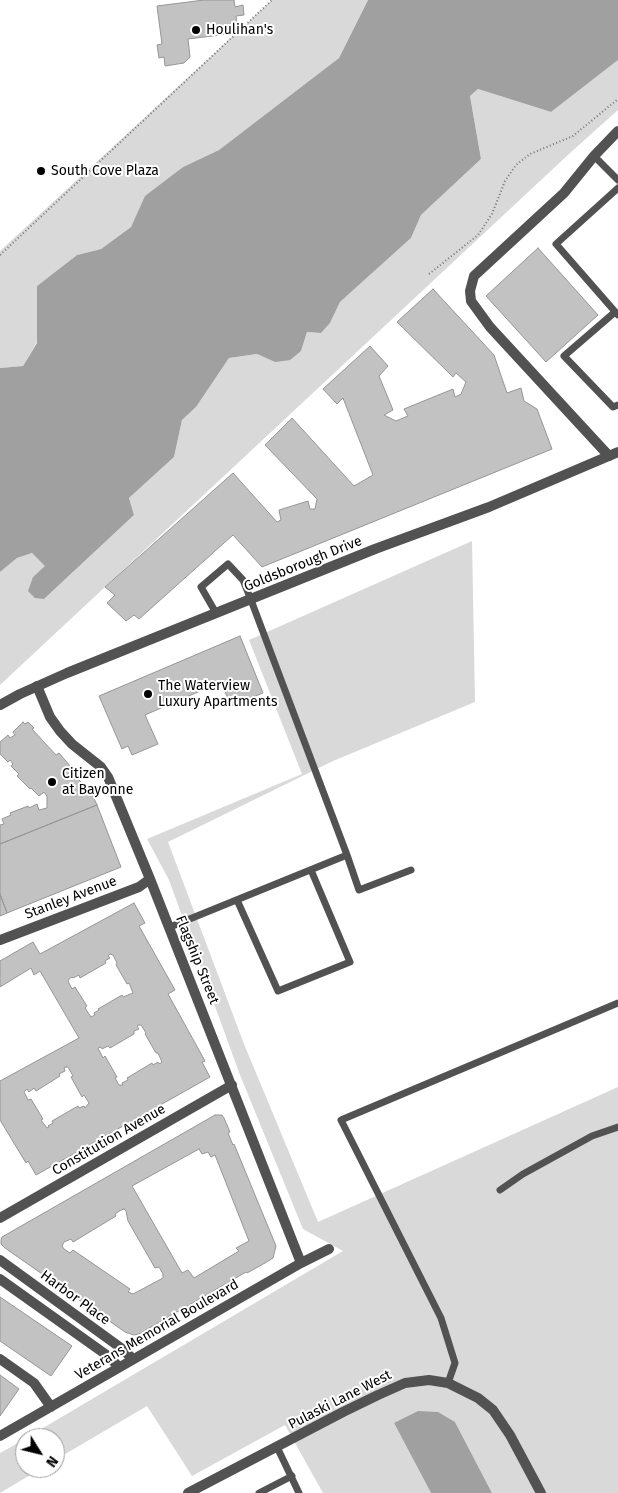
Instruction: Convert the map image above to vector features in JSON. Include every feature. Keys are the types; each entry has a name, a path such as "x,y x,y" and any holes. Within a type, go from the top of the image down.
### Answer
{"street":[{"path":"614,454 501,340 476,308 471,300 470,291 474,276 564,193 594,156 618,131"},
{"name":"Goldsborough Drive","path":"0,705 37,686 375,549 489,507 614,454"},
{"name":"Flagship Street","path":"37,686 50,717 65,738 105,771 170,928 302,1263"},
{"name":"Stanley Avenue","path":"0,940 139,887 150,879"},
{"name":"Constitution Avenue","path":"0,1218 232,1085"},
{"name":"Veterans Memorial Boulevard","path":"0,1436 329,1249"},
{"name":"Harbor Place","path":"0,1260 121,1348 133,1360"},
{"name":"Harbor Place","path":"0,1279 108,1356 119,1367"},
{"path":"0,1359 34,1383 51,1407"},
{"name":"Pulaski Lane West","path":"188,1493 343,1412 405,1383 429,1380 448,1383 478,1398 493,1410 510,1435 540,1493"}],"lane":[{"path":"594,156 618,180"},
{"path":"618,188 556,244 616,313 564,356 613,407 618,405"},
{"path":"216,613 201,587 228,564 243,580 359,890 411,870"},
{"path":"170,928 347,855"},
{"path":"237,900 278,991 350,962 311,870"},
{"path":"448,1383 455,1363 441,1318 341,1120 618,1003"},
{"path":"500,1190 523,1174 592,1136 618,1127"},
{"path":"277,1447 299,1493"},
{"path":"259,1493 292,1476"}],"path":[{"path":"0,255 272,0"},
{"path":"429,274 478,235 492,214 505,181 516,165 530,154 573,136 618,99"}],"shaded area":[{"path":"272,0 368,0 339,58 219,150 183,167 146,196 131,227 101,249 77,255 37,286 37,342 23,366 0,368 0,251"},
{"path":"368,0 618,0 618,60 551,112 478,89 470,96 481,159 421,215 411,238 340,302 330,323 321,333 307,332 301,351 290,360 275,362 257,354 229,358 196,407 182,420 174,457 129,498 134,515 44,599 35,598 28,591 33,577 45,566 32,553 17,558 0,572 0,368 23,366 37,343 37,286 77,255 101,249 131,227 145,196 183,167 219,150 339,58"},
{"path":"618,60 618,110 0,685 0,572 17,558 32,553 46,566 33,577 44,599 134,515 129,498 174,457 182,420 196,407 229,358 257,354 275,362 301,351 307,332 321,333 330,323 340,302 411,238 421,215 481,159 470,96 478,89 551,112"},
{"path":"472,541 475,702 333,761 168,842 244,1044 318,1222 618,1087 618,1493 492,1493 455,1422 394,1423 431,1493 323,1493 285,1425 192,1476 147,1406 65,1454 65,1428 43,1428 343,1251 303,1229 240,1075 169,880 147,839 302,774 249,640"},
{"path":"418,1411 438,1412 455,1422 492,1493 431,1493 394,1423"},
{"path":"15,1445 15,1478 25,1478 0,1493 0,1453"}],"building":[{"name":"Houlihan's","path":"204,0 234,0 235,7 243,5 244,15 236,16 237,26 228,34 188,39 190,57 184,63 165,66 164,57 159,58 157,45 162,44 157,6"},
{"path":"538,248 598,315 546,362 486,296"},
{"path":"433,289 494,355 507,393 521,388 524,401 537,409 552,449 262,567 233,535 139,619 134,615 126,621 107,603 115,595 105,587 233,473 277,522 281,520 279,510 308,501 310,509 315,509 317,499 265,445 292,418 354,486 373,475 343,398 337,404 323,389 370,346 388,366 379,376 393,410 384,415 396,421 408,416 404,409 453,389 455,397 461,394 466,382 456,373 453,377 397,322"},
{"name":"The Waterview Luxury Apartments","path":"240,636 263,693 231,706 221,682 145,715 158,744 132,755 128,746 122,749 99,696"},
{"name":"Citizen at Bayonne","path":"23,722 25,724 28,722 34,728 32,729 56,755 59,753 71,767 69,769 92,794 97,805 0,844 0,825 4,824 2,819 11,815 10,813 28,806 29,808 37,804 39,810 47,808 47,796 44,792 39,796 30,789 17,776 19,774 11,766 13,764 10,760 8,762 0,754 0,742 8,735 10,738 15,735 13,732"},
{"path":"97,805 121,867 7,913 0,894 0,844"},
{"path":"0,894 7,913 0,916"},
{"path":"134,903 145,923 139,926 175,990 168,994 205,1061 202,1062 210,1077 36,1175 28,1161 26,1163 0,1120 0,1081 79,1038 40,971 34,975 31,968 0,987 0,961 33,942 40,954","holes":["110,954 113,955 117,963 116,965 127,984 129,983 133,993 123,997 122,995 98,1009 94,1013 95,1015 91,1017 85,1008 87,1006 75,987 72,989 68,981 70,978 79,975 80,978 106,963 105,961 110,958 108,956","141,1025 162,1062 153,1065 152,1063 127,1078 128,1080 122,1083 123,1085 119,1085 115,1078 117,1077 98,1048 101,1047 102,1049 108,1046 110,1048 134,1034 134,1031 139,1029 137,1026","68,1067 73,1076 71,1077 82,1097 84,1095 89,1103 85,1108 84,1106 79,1108 78,1106 52,1121 53,1123 47,1128 31,1099 28,1100 24,1092 27,1089 29,1092 34,1088 36,1091 60,1076 59,1074 65,1071 64,1068"]},
{"path":"215,1115 222,1115 276,1246 273,1258 139,1334 134,1335 125,1332 5,1248 1,1244 2,1237","holes":["199,1149 202,1154 208,1152 211,1157 215,1155 249,1241 236,1248 239,1251 194,1278 188,1270 182,1273 132,1186","124,1209 128,1221 155,1268 159,1267 163,1274 163,1278 133,1294 128,1292 130,1289 73,1250 70,1253 62,1246 64,1242 71,1239 73,1242 116,1216 115,1214"]},
{"path":"0,1297 72,1346 51,1376 0,1341"},
{"path":"0,1375 19,1389 0,1416"}],"place":[{"name":"Houlihan's","path":"196,30"},
{"name":"South Cove Plaza","path":"41,171"},
{"name":"The Waterview Luxury Apartments","path":"148,694"},
{"name":"Citizen at Bayonne","path":"52,782"}]}
